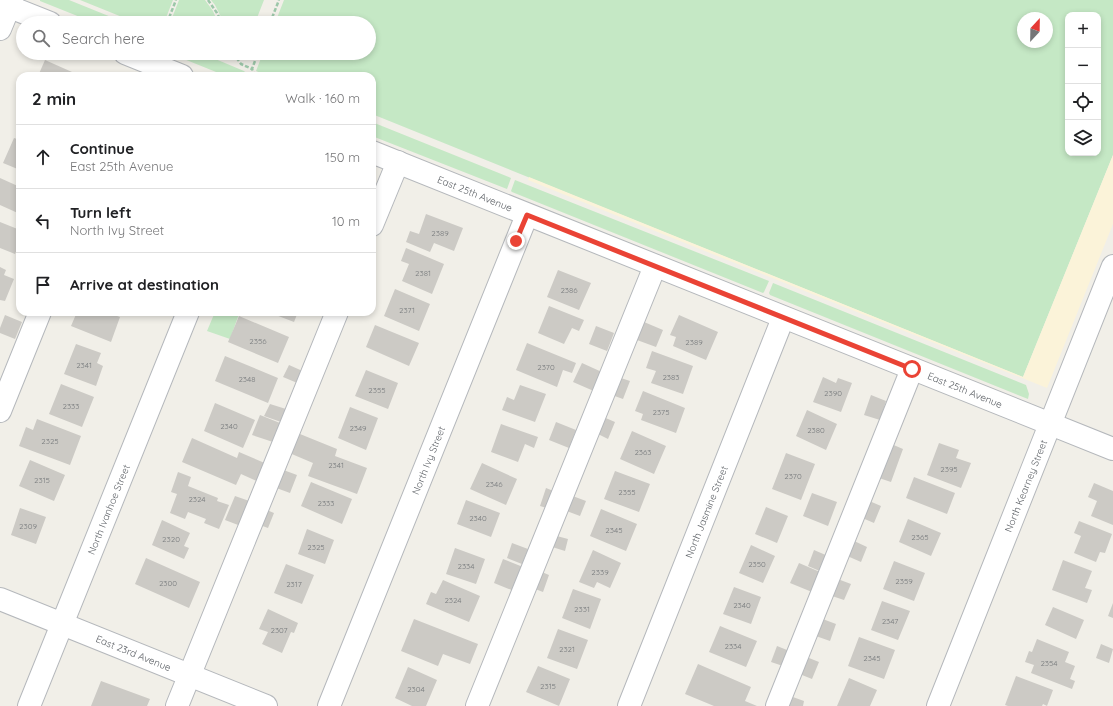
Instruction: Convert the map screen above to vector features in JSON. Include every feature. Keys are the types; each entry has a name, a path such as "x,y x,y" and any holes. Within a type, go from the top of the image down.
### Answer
{"street":[{"path":"0,29 7,3 35,16"},
{"path":"135,63 168,72"},
{"name":"East 25th Avenue","path":"376,154 1113,450"},
{"path":"376,215 398,162"},
{"name":"North Ivy Street","path":"329,706 527,215"},
{"path":"477,706 655,266"},
{"name":"North Kearney Street","path":"938,706 1113,266"},
{"path":"0,411 38,316"},
{"name":"North Ivanhoe Street","path":"29,706 186,316"},
{"path":"177,706 335,316"},
{"name":"North Jasmine Street","path":"629,706 783,318"},
{"path":"777,706 912,369"},
{"name":"East 23rd Avenue","path":"0,599 266,706"}],"path":[{"path":"170,16 176,0"},
{"path":"208,0 218,16"},
{"path":"273,16 279,0"},
{"path":"238,60 241,64 252,69 254,72"},
{"path":"252,69 255,60"}],"green space":[{"path":"69,0 109,16 78,16 40,1"},
{"path":"80,0 173,0 167,16 120,16"},
{"path":"179,0 205,0 215,16 173,16"},
{"path":"211,0 264,0 258,16 220,16"},
{"path":"284,0 1113,0 1113,155 1023,377 376,116 376,72 256,71 260,60 376,60 376,16 278,16"},
{"path":"186,60 218,60 245,72 216,72"},
{"path":"376,124 511,178 507,189 376,138"},
{"path":"515,180 769,281 763,293 512,192 511,191"},
{"path":"773,283 1026,385 1029,394 1028,399 770,295 769,293"},
{"path":"213,316 238,316 230,339 207,331"}],"sand":[{"path":"1113,155 1113,224 1047,388 528,180 529,177 1023,377"}],"building":[{"path":"45,60 72,72 40,72"},
{"path":"14,138 16,139 16,168 3,163"},
{"path":"0,178 16,185 16,212 0,205"},
{"path":"426,214 463,228 454,251 434,243 430,252 406,242 410,231 419,234"},
{"path":"0,222 16,228 16,252 15,254 0,248"},
{"path":"406,248 444,264 432,294 402,281 409,264 401,261"},
{"path":"0,267 6,270 4,275 14,279 5,301 0,300"},
{"path":"558,270 591,283 579,310 547,297"},
{"path":"395,289 430,304 419,331 384,316"},
{"path":"549,306 584,320 579,331 572,328 564,344 538,333"},
{"path":"5,315 22,322 15,339 0,333 0,328"},
{"path":"679,315 718,332 706,360 673,346 676,337 670,335"},
{"path":"75,316 120,317 111,342 71,326"},
{"path":"239,316 289,337 278,363 228,342"},
{"path":"278,316 296,316 294,322"},
{"path":"644,322 663,330 656,347 637,340"},
{"path":"375,325 419,343 409,366 366,347"},
{"path":"596,326 614,333 607,351 589,344"},
{"path":"527,343 576,363 572,373 563,370 557,387 516,370"},
{"path":"76,344 101,353 97,363 103,366 96,386 64,374"},
{"path":"652,351 693,366 683,394 651,383 656,371 646,368"},
{"path":"225,356 278,378 268,403 215,381"},
{"path":"582,363 604,373 596,392 573,382"},
{"path":"289,365 307,373 302,385 283,377"},
{"path":"366,370 398,383 388,409 355,396"},
{"path":"615,376 630,381 623,399 609,394"},
{"path":"823,377 836,383 838,378 852,383 841,412 813,402"},
{"path":"61,384 94,397 82,427 49,414"},
{"path":"520,385 546,394 535,422 502,410 507,397 514,400"},
{"path":"643,391 685,408 676,433 641,420 643,414 635,411"},
{"path":"871,395 886,401 880,420 864,415"},
{"path":"215,403 255,420 243,448 204,431"},
{"path":"270,404 286,409 281,422 264,416"},
{"path":"350,407 378,418 366,450 338,438"},
{"path":"807,410 837,424 826,450 796,436"},
{"path":"260,415 280,423 273,442 252,435"},
{"path":"601,416 615,422 608,439 594,432"},
{"path":"37,419 81,436 70,465 19,446 26,427 33,430"},
{"path":"556,422 576,430 569,448 549,440"},
{"path":"501,424 538,437 534,448 525,444 518,462 491,452"},
{"path":"632,431 666,446 654,474 620,459"},
{"path":"295,432 337,449 335,456 367,468 357,494 308,476 313,463 287,452"},
{"path":"192,438 237,458 239,452 267,464 259,482 241,474 236,485 182,462"},
{"path":"889,443 903,449 891,482 876,477"},
{"path":"939,443 959,450 956,458 971,463 961,488 927,475"},
{"path":"786,453 815,464 801,500 772,489"},
{"path":"30,460 65,475 54,501 19,486"},
{"path":"482,463 517,479 506,505 470,489"},
{"path":"278,468 297,475 290,493 271,486"},
{"path":"615,471 650,484 639,512 604,499"},
{"path":"178,472 191,477 188,486 218,498 217,501 229,505 219,529 204,523 206,519 188,512 185,519 170,513 177,494 171,492"},
{"path":"914,477 955,493 947,514 906,498"},
{"path":"311,482 352,499 342,524 301,506"},
{"path":"1094,483 1113,491 1113,525 1091,516 1097,501 1088,497"},
{"path":"546,488 556,492 550,509 540,506"},
{"path":"812,493 837,502 828,526 803,516"},
{"path":"570,495 586,501 580,516 564,510"},
{"path":"235,496 255,503 246,528 225,520"},
{"path":"466,500 500,513 491,537 457,524"},
{"path":"867,500 881,506 874,523 860,517"},
{"path":"766,507 788,516 777,543 755,534"},
{"path":"20,508 46,517 36,544 11,535"},
{"path":"262,508 274,513 268,528 257,524"},
{"path":"601,509 637,524 626,551 590,536"},
{"path":"908,519 941,533 931,556 899,542"},
{"path":"162,520 190,533 184,546 189,548 184,559 152,545"},
{"path":"1079,521 1112,534 1105,553 1100,552 1096,562 1074,553 1081,536 1074,533"},
{"path":"307,529 334,540 325,564 298,554"},
{"path":"553,535 568,539 565,551 549,546"},
{"path":"852,540 867,547 861,562 845,555"},
{"path":"512,543 528,549 522,564 507,558"},
{"path":"751,545 775,556 763,583 739,573"},
{"path":"455,548 485,559 476,584 446,574"},
{"path":"593,550 621,563 610,588 597,582 594,588 579,582"},
{"path":"814,550 828,556 822,572 808,566"},
{"path":"146,558 200,582 189,608 135,584"},
{"path":"503,559 523,567 514,591 494,583"},
{"path":"1063,560 1092,571 1085,588 1092,590 1087,603 1052,590"},
{"path":"894,561 925,573 914,601 883,589"},
{"path":"799,563 820,572 812,592 790,583"},
{"path":"286,564 314,575 302,604 274,593"},
{"path":"537,570 549,575 543,592 530,587"},
{"path":"835,578 851,584 844,600 829,595"},
{"path":"443,580 480,596 469,622 426,604 431,592 436,594"},
{"path":"734,587 761,597 751,624 723,614"},
{"path":"573,589 601,599 590,629 562,618"},
{"path":"882,601 910,611 898,640 871,630"},
{"path":"1113,603 1113,618 1108,616"},
{"path":"1053,607 1084,620 1076,639 1045,625"},
{"path":"268,609 298,623 294,633 291,632 282,653 262,644 268,632 259,629"},
{"path":"820,618 836,624 830,641 813,635"},
{"path":"414,619 478,644 470,664 443,654 438,666 401,651"},
{"path":"720,626 757,641 746,667 709,652"},
{"path":"558,629 588,640 577,669 547,658"},
{"path":"859,637 895,650 884,679 848,666"},
{"path":"1037,639 1069,652 1065,662 1075,666 1070,679 1075,681 1072,689 1031,673 1034,665 1025,662 1029,651 1032,652"},
{"path":"1101,644 1113,649 1109,663 1096,658"},
{"path":"777,646 792,652 786,667 771,662"},
{"path":"804,656 819,662 812,679 797,673"},
{"path":"698,664 751,687 745,701 757,706 714,706 685,694"},
{"path":"538,666 570,679 559,706 526,692"},
{"path":"408,667 437,680 426,706 412,706 395,698"},
{"path":"1016,676 1053,690 1047,706 1043,704 1042,706 1005,705"},
{"path":"849,678 877,690 870,706 837,706"},
{"path":"101,681 150,699 147,706 91,706"},
{"path":"790,696 804,701 803,706 786,706"}],"route":[{"path":"516,241 527,215 912,369"}]}
